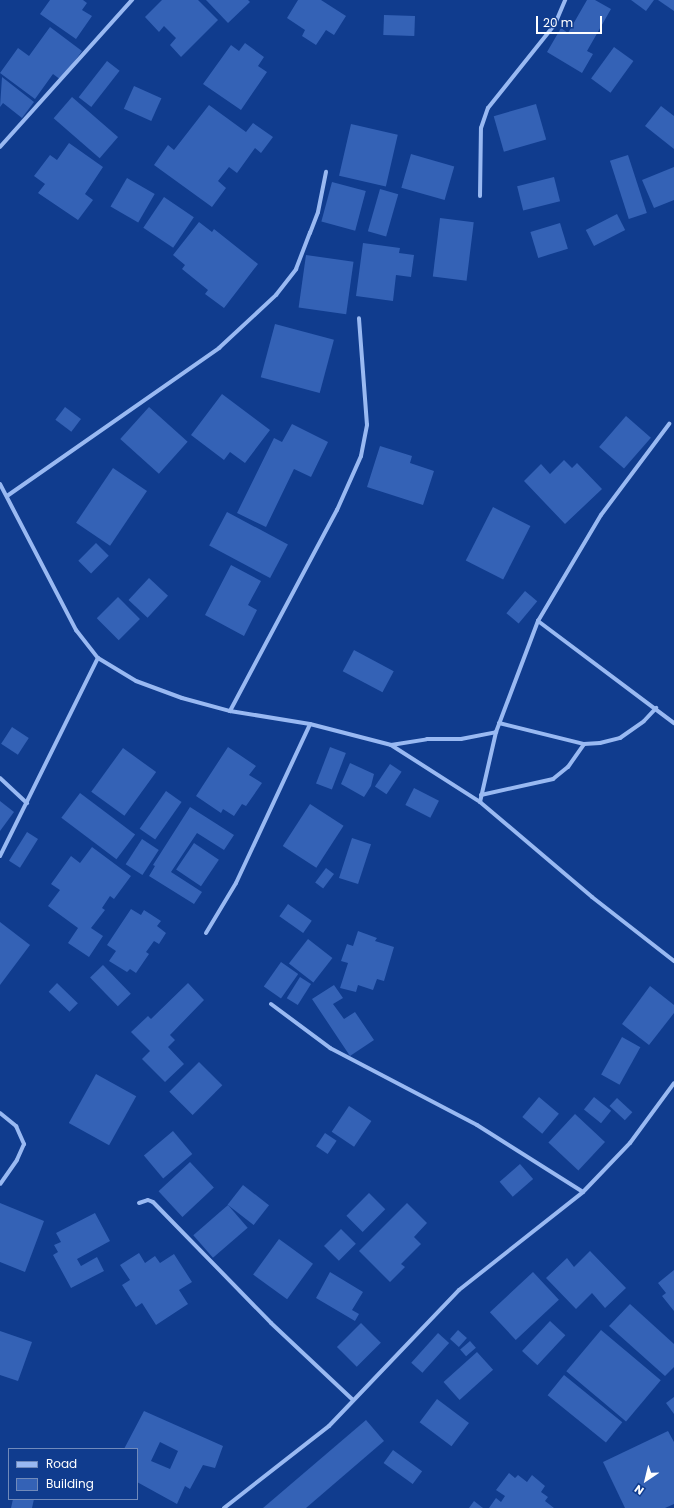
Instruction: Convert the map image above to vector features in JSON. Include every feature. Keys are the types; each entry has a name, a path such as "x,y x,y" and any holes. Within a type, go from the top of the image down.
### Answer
{"street":[{"path":"0,147 132,0"},
{"path":"480,196 480,133 488,108 555,24 565,0"},
{"path":"7,496 219,348 276,295 296,269 318,212 326,172"},
{"path":"230,711 337,510 361,456 367,425 359,318"},
{"path":"480,802 496,732 538,621 601,515 669,424"},
{"path":"0,484 76,630 98,658 136,681 230,711 310,724 391,745 480,802 592,897 674,961"},
{"path":"538,621 674,723"},
{"path":"0,856 98,658"},
{"path":"499,723 584,744 600,743 620,738 644,721 656,708"},
{"path":"206,933 236,883 310,724"},
{"path":"391,745 427,739 461,739 496,732"},
{"path":"481,795 553,779 568,767 584,744"},
{"path":"0,778 26,803"},
{"path":"271,1004 330,1048 477,1125 583,1192"},
{"path":"224,1508 329,1426 352,1399 458,1290 583,1192 630,1143 674,1083"},
{"path":"0,1113 16,1126 24,1144 17,1160 0,1184"},
{"path":"139,1203 148,1200 153,1202 271,1323 352,1399"}],"building":[{"path":"50,0 83,0 87,3 82,10 92,16 76,39 40,14"},
{"path":"162,0 198,0 218,20 181,57 170,45 176,38 164,26 159,32 145,17"},
{"path":"206,0 248,0 250,2 228,23"},
{"path":"298,0 321,0 346,16 334,35 326,30 316,45 302,36 305,30 287,18"},
{"path":"587,0 595,0 611,9 587,51 593,54 582,73 547,52 561,28 568,33"},
{"path":"631,0 654,0 646,11"},
{"path":"658,0 674,0 674,11"},
{"path":"384,15 415,16 414,36 383,35"},
{"path":"50,27 82,51 61,80 53,74 35,99 0,73 18,48 29,56"},
{"path":"245,43 264,57 258,66 267,72 241,110 203,84 231,45 239,51"},
{"path":"614,47 633,61 610,93 591,79"},
{"path":"107,61 120,71 91,107 79,97"},
{"path":"2,77 34,102 22,118 3,103 0,107"},
{"path":"134,86 161,98 151,121 124,109"},
{"path":"72,97 118,137 100,158 54,118"},
{"path":"536,104 546,140 504,152 494,116"},
{"path":"209,105 246,132 253,123 273,137 261,153 255,148 237,173 229,167 218,181 226,188 212,207 154,165 168,145 174,150"},
{"path":"661,106 674,116 674,149 645,126"},
{"path":"351,124 398,135 386,186 339,176"},
{"path":"69,143 103,167 85,194 93,200 78,220 38,193 45,184 34,176 50,155 57,160"},
{"path":"411,154 454,166 445,200 401,188"},
{"path":"628,155 647,213 629,219 610,161"},
{"path":"674,167 674,200 654,208 642,180"},
{"path":"554,177 560,201 523,210 517,186"},
{"path":"127,178 155,194 138,223 110,207"},
{"path":"332,182 366,191 355,231 321,222"},
{"path":"380,189 398,194 386,237 368,231"},
{"path":"164,197 194,217 173,248 143,228"},
{"path":"617,214 625,230 594,246 586,230"},
{"path":"440,218 474,222 467,281 433,277"},
{"path":"199,222 212,232 214,229 258,264 224,308 205,294 208,290 182,269 185,265 173,255"},
{"path":"560,223 568,249 538,258 530,232"},
{"path":"363,243 400,248 399,253 414,255 411,277 396,275 393,301 356,296"},
{"path":"306,255 354,262 346,314 299,307"},
{"path":"275,324 334,340 320,393 261,377"},
{"path":"222,394 270,430 245,463 230,452 224,460 191,435"},
{"path":"65,407 81,419 71,432 55,420"},
{"path":"149,407 188,442 159,474 120,439"},
{"path":"626,416 651,438 624,469 599,447"},
{"path":"292,424 328,442 311,477 294,469 266,527 237,513 274,438 282,442"},
{"path":"380,446 412,456 410,463 434,471 423,505 367,487"},
{"path":"564,460 572,468 577,463 602,489 565,524 524,481 541,464 550,474"},
{"path":"113,468 147,491 110,546 76,523"},
{"path":"493,507 530,526 503,580 466,560"},
{"path":"227,512 288,544 270,578 209,546"},
{"path":"96,543 109,556 91,573 78,561"},
{"path":"231,565 261,581 248,605 257,610 244,636 205,615"},
{"path":"149,578 168,596 148,618 129,600"},
{"path":"525,591 537,601 519,623 506,613"},
{"path":"118,597 140,619 119,640 97,618"},
{"path":"354,650 394,671 382,692 343,671"},
{"path":"12,727 29,738 18,755 1,744"},
{"path":"228,747 256,766 249,775 262,783 246,806 242,804 234,816 223,809 221,813 196,796"},
{"path":"330,747 346,753 332,790 316,783"},
{"path":"123,748 156,772 124,816 91,792"},
{"path":"350,763 374,774 371,786 364,797 341,784"},
{"path":"390,764 402,772 387,794 375,786"},
{"path":"414,788 439,801 430,818 405,805"},
{"path":"166,791 182,802 155,840 140,829"},
{"path":"80,793 135,835 116,859 61,818"},
{"path":"0,801 14,812 0,831"},
{"path":"310,804 344,826 316,868 283,846"},
{"path":"190,807 234,835 224,850 197,833 171,872 202,892 194,904 149,876 155,866 153,865"},
{"path":"27,832 38,839 20,868 9,861"},
{"path":"352,838 371,844 358,884 339,878"},
{"path":"142,839 159,850 142,875 126,864"},
{"path":"194,843 219,860 201,886 176,870"},
{"path":"92,847 131,876 114,899 110,896 102,908 105,910 91,928 103,936 89,957 68,943 78,928 48,906 60,890 51,884 71,856 80,863"},
{"path":"326,868 334,874 323,888 315,882"},
{"path":"288,904 312,921 303,933 279,916"},
{"path":"131,909 141,915 144,910 161,921 157,926 166,933 159,944 154,941 146,952 149,954 136,973 130,969 127,972 109,961 116,951 107,945"},
{"path":"0,922 30,945 0,985"},
{"path":"358,931 377,938 375,941 394,947 384,981 377,979 373,990 358,985 356,992 340,988 348,963 341,961 347,944 353,946"},
{"path":"308,939 332,958 313,983 289,963"},
{"path":"281,962 298,974 281,999 264,987"},
{"path":"103,965 131,994 118,1006 90,978"},
{"path":"300,977 311,984 298,1005 287,998"},
{"path":"57,983 78,1003 70,1012 49,992"},
{"path":"188,983 204,1000 170,1035 175,1040 168,1047 184,1064 165,1082 142,1059 150,1051 131,1032 148,1016 151,1019"},
{"path":"334,985 343,998 333,1004 344,1019 355,1012 374,1040 350,1056 312,999"},
{"path":"650,986 674,1005 674,1013 649,1045 622,1024"},
{"path":"622,1037 640,1047 620,1085 601,1075"},
{"path":"199,1062 222,1085 193,1115 169,1092"},
{"path":"96,1074 136,1096 109,1145 69,1123"},
{"path":"539,1097 559,1114 542,1134 522,1117"},
{"path":"594,1097 611,1111 601,1123 584,1109"},
{"path":"617,1098 632,1112 625,1120 609,1106"},
{"path":"349,1106 371,1121 354,1147 332,1132"},
{"path":"575,1114 605,1142 578,1170 548,1143"},
{"path":"173,1131 192,1154 163,1178 144,1155"},
{"path":"325,1133 337,1141 328,1154 316,1146"},
{"path":"190,1162 214,1188 182,1217 159,1191"},
{"path":"520,1164 533,1179 513,1197 500,1182"},
{"path":"243,1185 269,1205 254,1225 228,1205"},
{"path":"369,1193 385,1209 363,1232 346,1216"},
{"path":"0,1203 44,1221 25,1272 0,1262"},
{"path":"407,1203 427,1223 414,1237 421,1244 401,1264 405,1267 390,1282 359,1251"},
{"path":"228,1205 248,1228 213,1258 193,1235"},
{"path":"95,1213 110,1241 77,1259 81,1266 97,1257 104,1271 71,1288 53,1255 58,1252 54,1245 61,1242 56,1233"},
{"path":"341,1229 356,1244 339,1261 324,1246"},
{"path":"279,1239 313,1264 287,1299 253,1275"},
{"path":"590,1251 626,1288 605,1308 592,1293 576,1309 546,1278 567,1258 574,1267"},
{"path":"139,1253 145,1263 155,1256 160,1263 174,1254 192,1282 179,1290 188,1304 156,1325 142,1303 136,1307 122,1285 130,1280 120,1265"},
{"path":"674,1270 674,1311 662,1296 666,1293 658,1283"},
{"path":"330,1272 363,1292 352,1310 359,1314 355,1321 316,1298"},
{"path":"533,1272 559,1300 516,1340 490,1312"},
{"path":"630,1304 674,1344 674,1367 665,1376 609,1326"},
{"path":"550,1321 565,1335 537,1365 522,1351"},
{"path":"361,1323 381,1343 357,1367 337,1347"},
{"path":"458,1330 467,1338 459,1347 450,1339"},
{"path":"601,1330 661,1380 626,1422 566,1371"},
{"path":"0,1331 32,1342 18,1381 0,1375"},
{"path":"438,1333 449,1343 422,1373 411,1363"},
{"path":"470,1341 476,1348 466,1356 460,1350"},
{"path":"477,1352 493,1370 460,1400 444,1382"},
{"path":"564,1375 622,1422 606,1442 548,1395"},
{"path":"674,1397 674,1414 666,1403"},
{"path":"437,1399 469,1423 451,1446 420,1422"},
{"path":"144,1411 223,1446 215,1468 203,1465 190,1489 185,1486 177,1504 138,1483 138,1448 125,1448","holes":["160,1442 178,1451 170,1469 151,1461"]},
{"path":"366,1420 384,1441 306,1508 263,1508"},
{"path":"668,1431 674,1442 674,1504 665,1508 625,1508 603,1462"},
{"path":"393,1450 422,1471 413,1484 384,1463"},
{"path":"509,1473 515,1478 518,1475 527,1482 532,1475 545,1486 541,1492 548,1497 545,1501 554,1508 489,1508 496,1498 501,1502 505,1496 496,1490"},
{"path":"13,1500 34,1500 32,1508 11,1508"},
{"path":"474,1501 483,1508 469,1508"}]}
